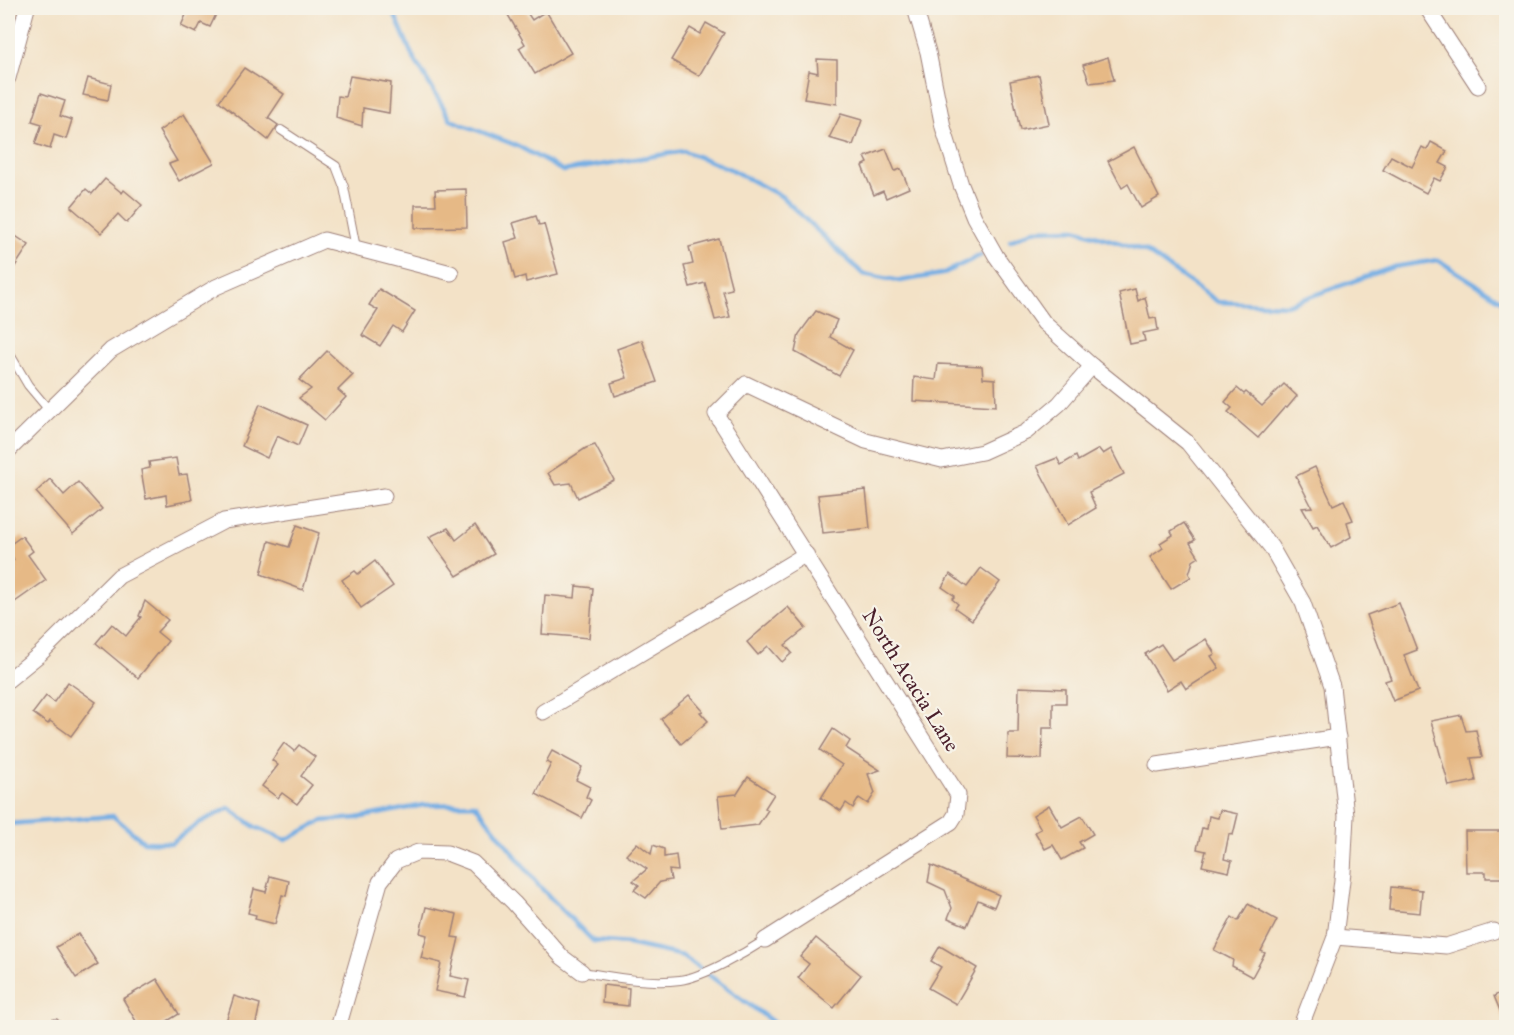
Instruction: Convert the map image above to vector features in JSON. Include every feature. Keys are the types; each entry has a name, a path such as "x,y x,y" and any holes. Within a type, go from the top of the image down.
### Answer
{"street":[{"path":"8,78 27,8"},
{"path":"915,8 928,52 943,127 961,185 974,217 996,256 1044,323 1092,366 1188,443 1271,547 1303,603 1332,686 1346,816 1335,937 1300,1028"},
{"path":"1428,8 1478,86"},
{"path":"8,451 111,350 216,287 324,240 451,273"},
{"name":"North Acacia Lane","path":"765,940 951,822 956,814 958,795 716,414 746,384 866,441 942,460 982,452 1026,432 1059,404 1092,366"},
{"path":"8,680 40,654 119,576 224,521 384,496"},
{"path":"543,712 806,554"},
{"path":"1158,765 1338,737"},
{"path":"339,1028 380,882 396,861 418,852 447,853 473,863 514,903 562,957 582,972"},
{"path":"1335,937 1446,946 1494,931"}],"lane":[{"path":"281,130 336,166 344,187 356,248"},
{"path":"8,351 28,385 49,410"},
{"path":"582,972 629,980 681,980 744,954 765,940"}],"building":[{"path":"189,8 219,8 210,27 201,23 196,33 181,26"},
{"path":"524,8 532,20 546,11 571,53 535,74 519,48 525,44 508,15"},
{"path":"706,23 724,33 699,76 671,60 690,28 700,34"},
{"path":"1108,57 1114,80 1090,83 1083,65"},
{"path":"817,59 837,60 837,104 804,99 809,71 818,73"},
{"path":"244,68 284,94 268,118 278,125 268,140 219,101"},
{"path":"1039,75 1049,124 1020,130 1010,81"},
{"path":"350,76 391,83 389,113 363,108 362,126 336,118 338,96 345,97"},
{"path":"88,78 111,84 108,100 83,95"},
{"path":"41,93 65,101 60,116 72,120 66,139 54,135 50,149 35,144 42,124 32,121"},
{"path":"184,114 214,163 179,181 169,164 177,161 159,131"},
{"path":"841,114 862,120 853,145 829,138"},
{"path":"1431,142 1447,151 1440,163 1448,167 1440,181 1434,178 1426,193 1383,170 1391,156 1412,167 1422,147 1427,150"},
{"path":"1134,147 1159,197 1141,208 1128,184 1122,188 1108,161"},
{"path":"886,149 895,171 901,169 909,188 886,198 883,191 874,195 862,166 868,163 865,157"},
{"path":"105,179 122,193 124,190 142,205 127,223 118,214 101,233 71,207 86,189 92,194"},
{"path":"466,189 467,227 415,228 415,205 436,205 435,190"},
{"path":"536,216 539,225 544,224 558,274 526,282 525,276 515,279 505,242 518,238 513,223"},
{"path":"8,231 29,245 8,277"},
{"path":"719,239 732,289 723,291 730,317 715,320 705,283 690,287 684,266 693,264 689,247"},
{"path":"379,289 415,311 402,332 393,326 380,346 362,335 378,310 369,305"},
{"path":"1135,289 1138,301 1145,297 1150,319 1156,318 1158,330 1143,333 1145,341 1130,344 1119,293"},
{"path":"816,311 837,320 830,337 853,350 839,376 795,352 799,334"},
{"path":"642,340 657,382 615,396 611,383 627,378 617,349"},
{"path":"327,351 353,375 338,390 346,397 325,420 299,398 311,389 299,380"},
{"path":"938,364 982,366 983,378 995,379 996,406 913,401 914,377 936,380"},
{"path":"1284,384 1297,396 1258,438 1228,412 1232,408 1225,402 1237,388 1244,394 1246,392 1262,406"},
{"path":"260,404 307,425 298,446 277,436 267,458 242,446"},
{"path":"595,445 614,480 578,498 571,483 555,485 548,473 586,448"},
{"path":"1099,449 1103,454 1111,449 1124,474 1089,492 1096,508 1068,525 1037,466 1057,458 1061,465 1076,456 1078,461"},
{"path":"176,458 179,475 187,474 192,500 167,505 166,495 146,499 141,470 150,468 149,462"},
{"path":"1315,467 1333,505 1344,500 1353,520 1347,522 1351,537 1331,548 1317,525 1313,527 1302,508 1312,507 1296,476"},
{"path":"50,479 64,495 78,482 102,509 73,534 36,492"},
{"path":"866,490 870,528 823,533 818,495"},
{"path":"1184,523 1195,540 1190,543 1199,557 1193,561 1189,574 1191,577 1171,589 1150,557 1163,548 1160,543 1173,535 1171,531"},
{"path":"297,525 319,533 303,590 261,574 269,541 289,547"},
{"path":"475,525 494,554 457,576 429,537 448,528 456,540"},
{"path":"22,536 33,551 28,555 46,580 12,604 8,598 8,565 14,560 8,552 8,546"},
{"path":"375,561 393,586 361,608 342,580 355,571 358,574"},
{"path":"981,568 1000,582 972,620 955,608 958,604 952,599 955,596 942,587 950,574 967,587"},
{"path":"576,586 593,588 589,638 542,634 545,595 575,598"},
{"path":"145,601 168,620 157,632 168,641 138,678 96,643 112,624 126,636 141,617 139,616"},
{"path":"1399,603 1417,650 1404,655 1418,691 1393,701 1385,681 1391,679 1367,615"},
{"path":"788,607 806,628 785,645 792,653 782,662 768,646 758,655 747,642"},
{"path":"1206,639 1215,654 1211,656 1219,668 1186,689 1181,681 1167,690 1145,654 1161,644 1172,660"},
{"path":"68,682 96,702 71,736 50,721 48,724 33,713 46,696 54,702"},
{"path":"1019,687 1066,689 1066,703 1053,703 1053,728 1043,728 1042,759 1007,758 1008,733 1018,733"},
{"path":"689,695 703,711 700,712 708,721 681,744 661,719"},
{"path":"1461,715 1466,731 1476,730 1482,757 1471,758 1476,781 1449,786 1431,721"},
{"path":"833,729 850,741 846,748 880,770 868,774 875,793 868,804 859,798 853,808 846,803 841,811 821,798 842,765 820,750"},
{"path":"284,743 294,751 299,745 315,757 301,776 312,785 297,804 282,793 278,798 262,786 278,765 272,760"},
{"path":"552,751 582,767 576,780 590,787 586,797 591,800 582,818 536,794 551,764 546,762"},
{"path":"748,777 774,794 765,808 768,810 758,825 722,829 718,796 737,794"},
{"path":"1049,805 1062,827 1082,816 1093,834 1079,842 1083,848 1062,860 1053,845 1045,849 1035,832 1041,829 1033,815"},
{"path":"1220,810 1238,814 1233,835 1229,834 1224,859 1232,861 1229,872 1202,866 1206,851 1197,849 1202,828 1207,829 1209,816 1218,818"},
{"path":"1465,831 1505,831 1506,878 1486,878 1486,872 1466,872"},
{"path":"637,843 651,854 653,845 664,849 664,857 676,855 678,871 669,870 671,880 660,882 646,898 634,890 639,885 633,881 647,869 626,855"},
{"path":"931,865 999,895 994,907 978,900 967,926 948,918 952,908 945,890 928,882"},
{"path":"270,876 289,881 286,896 282,895 275,924 255,919 256,915 248,913 254,889 266,892"},
{"path":"1391,887 1422,890 1420,913 1389,910"},
{"path":"1248,904 1277,920 1261,951 1265,953 1252,977 1232,966 1233,960 1214,950 1232,917 1238,921"},
{"path":"426,907 457,914 452,937 459,938 450,976 469,980 465,997 435,991 441,963 421,958 427,935 420,933"},
{"path":"78,934 98,964 76,978 56,947"},
{"path":"816,938 861,975 834,1008 798,978 809,964 800,957"},
{"path":"940,946 977,968 956,1004 928,988 941,967 931,961"},
{"path":"157,979 179,1014 156,1028 140,1028 123,999"},
{"path":"603,985 629,988 628,1006 602,1003"},
{"path":"1506,990 1506,1025 1494,996"},
{"path":"234,996 260,1004 255,1028 224,1028"}],"waterway":[{"path":"392,8 412,55 451,120 518,146 563,171 684,151 730,169 781,196 863,274 900,281 942,274 981,255"},
{"path":"1010,241 1034,230 1075,229 1145,251 1218,302 1287,305 1393,267 1438,260 1506,303"},
{"path":"8,824 113,816 144,842 171,843 199,823 229,808 255,827 286,840 322,821 357,818 424,805 475,804 540,887 593,941 628,944 683,956 781,1028"}]}
